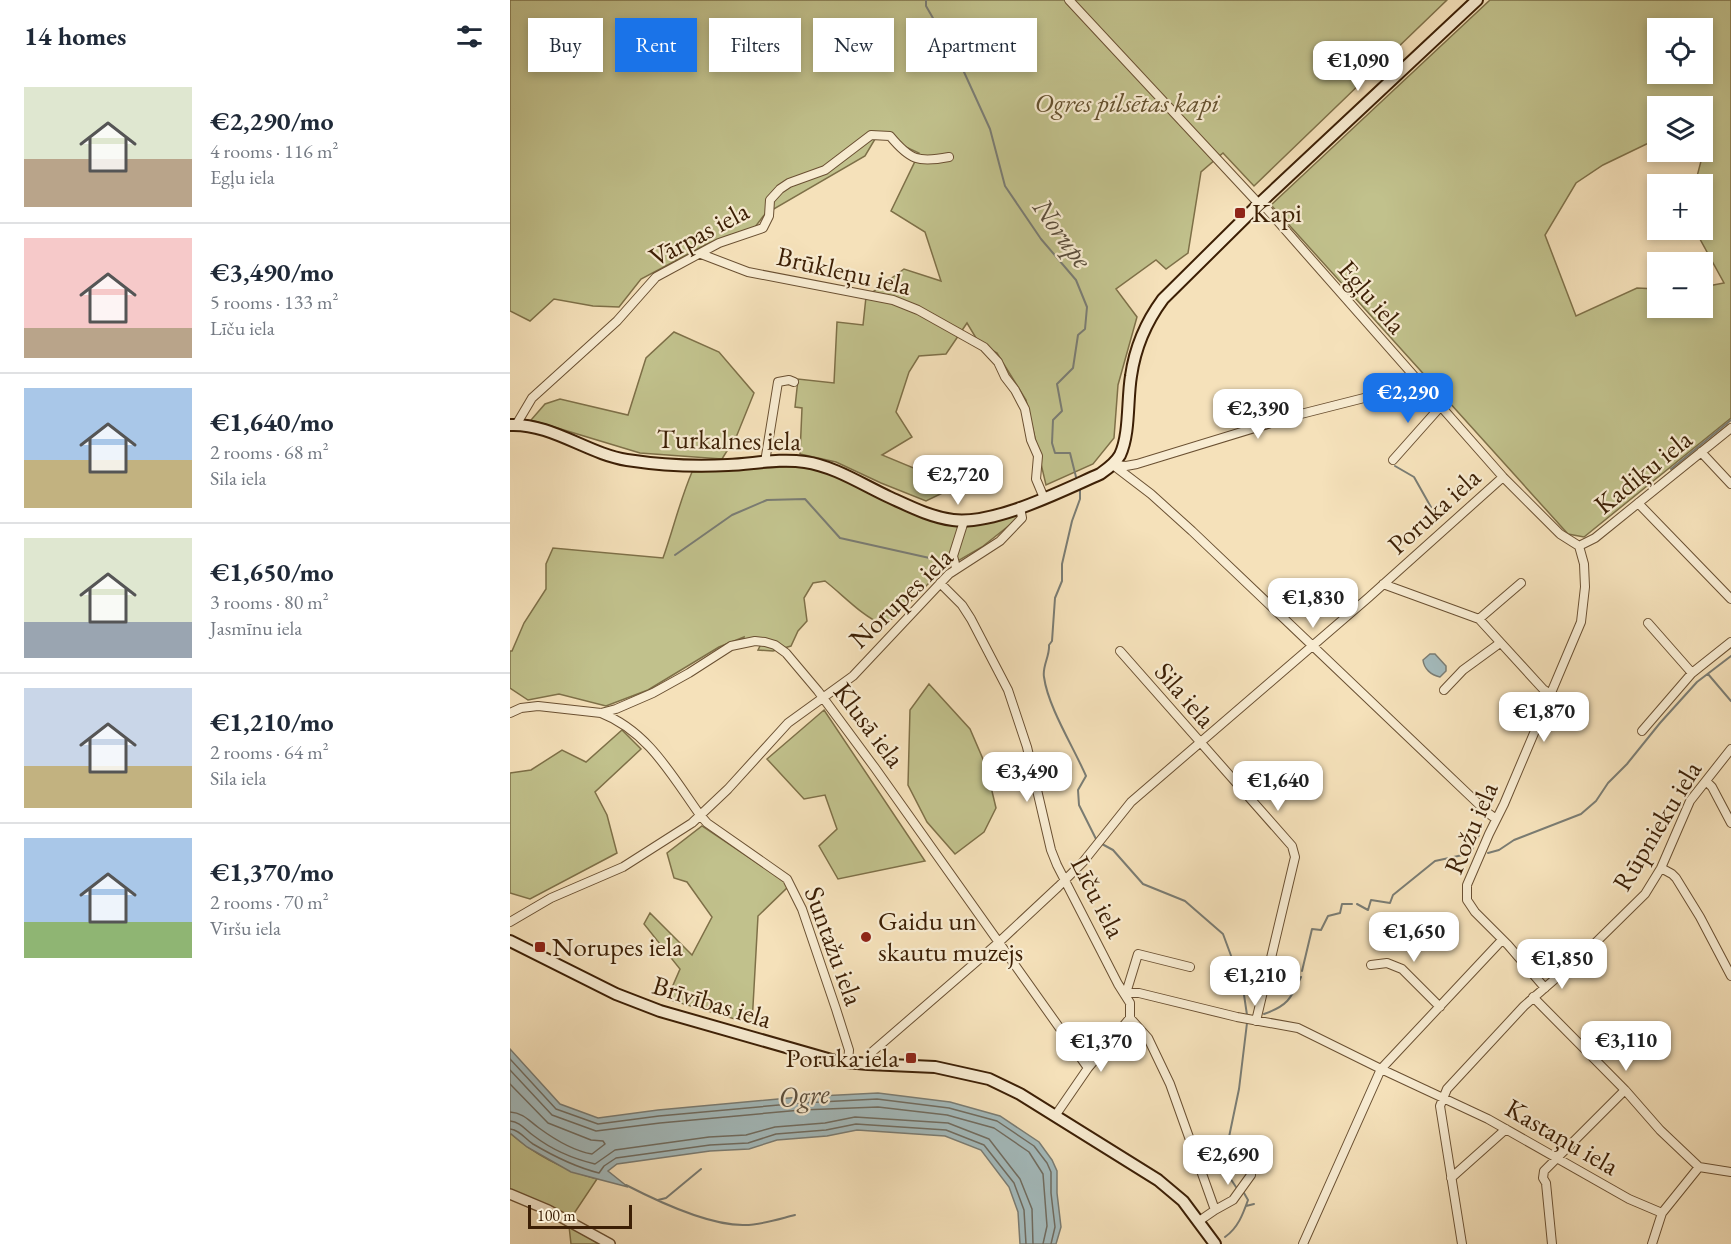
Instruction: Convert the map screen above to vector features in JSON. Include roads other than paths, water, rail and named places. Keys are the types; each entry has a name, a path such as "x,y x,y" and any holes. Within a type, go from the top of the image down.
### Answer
{"main road":[{"path":"1113,465 1122,447 1135,355 1151,317 1171,290 1259,204 1477,0"},
{"name":"Turkalnes iela","path":"513,425 543,430 591,449 626,459 685,465 726,465 796,460 808,462 931,515 948,519 964,520 994,516 1100,474 1113,465"},
{"name":"Brīvības iela","path":"510,941 639,1004 835,1061 935,1067 976,1075 1011,1090 1158,1180 1183,1201 1215,1244"}],"street":[{"name":"Egļu iela","path":"1069,0 1259,204 1266,208 1503,477 1560,534 1579,546"},
{"name":"Vārpas iela","path":"513,425 532,398 617,321 656,278 719,243 764,228 769,216 770,200 789,183 825,170 871,135 890,136 902,150 913,158 928,161 949,157"},
{"name":"Brūkleņu iela","path":"701,254 748,272 893,300 918,309 984,347 998,362 1025,409 1031,440 1038,456 1036,479 1044,498"},
{"path":"765,462 778,382 789,380 794,382"},
{"path":"1113,465 1137,464 1305,413 1368,397 1417,380"},
{"path":"1393,460 1441,406"},
{"name":"Kadiķu iela","path":"1579,546 1595,538 1731,428"},
{"path":"1701,452 1731,484"},
{"path":"1113,465 1151,494 1192,531 1496,819"},
{"name":"Poruka iela","path":"868,1064 872,1052 998,943 1083,862 1131,802 1503,477"},
{"path":"1638,503 1731,599"},
{"name":"Norupes iela","path":"510,922 551,898 623,867 692,823 728,789 788,723 852,676 956,568 982,553 1018,524 1022,518 1020,507"},
{"path":"956,568 953,556 964,520"},
{"name":"Rožu iela","path":"1545,988 1475,912 1467,900 1467,892 1469,879 1581,622 1585,587 1584,564 1579,546"},
{"name":"Līču iela","path":"940,583 962,605 971,619 1008,690 1027,747 1051,850 1064,880 1130,1003 1130,1018 1148,1038 1170,1084 1215,1210"},
{"path":"1479,619 1521,583"},
{"path":"1383,584 1479,619 1550,694"},
{"path":"1648,623 1692,674"},
{"name":"Klusā iela","path":"510,713 521,708 538,706 601,713 616,710 689,673 731,645 742,642 765,642 780,648 822,697 875,768 1088,1068"},
{"path":"1642,731 1692,674 1731,642"},
{"path":"1444,690 1463,670 1500,643"},
{"name":"Sila iela","path":"1120,651 1292,846 1295,857 1256,1021"},
{"name":"Suntažu iela","path":"601,713 623,723 642,739 700,815 714,828 787,879 802,909 836,1009 849,1050 848,1062"},
{"name":"Rūpnieku iela","path":"1442,1097 1501,1030 1533,998 1635,906 1651,886 1661,868 1685,810 1731,748"},
{"path":"1706,782 1712,787 1731,823"},
{"path":"1661,868 1676,878 1700,917 1731,976"},
{"path":"1303,1244 1381,1069 1502,940"},
{"path":"1125,993 1138,954 1190,967"},
{"path":"1371,965 1387,963 1402,969 1440,1007"},
{"name":"Kastaņu iela","path":"1125,993 1139,993 1256,1021 1298,1028 1506,1129 1629,1199 1662,1213"},
{"path":"1533,998 1625,1090 1660,1130 1699,1167 1731,1172"},
{"path":"1055,1116 1088,1068 1130,1018"},
{"path":"1552,1244 1546,1183 1543,1175 1625,1090"},
{"path":"1442,1097 1440,1106 1462,1244"},
{"path":"1451,1178 1506,1129"},
{"path":"1652,1244 1662,1213 1699,1167"},
{"path":"1199,1221 1233,1200 1251,1175"},
{"path":"510,1194 548,1210 610,1244"}],"water":[{"path":"1430,654 1435,654 1446,666 1446,671 1440,677 1426,669 1423,660"},
{"path":"510,1049 560,1104 598,1118 800,1097 878,1093 950,1102 1000,1116 1039,1142 1057,1171 1061,1227 1056,1244 1020,1244 1018,1212 1009,1187 981,1150 945,1136 857,1130 827,1136 777,1140 749,1149 710,1151 617,1164 608,1171 628,1187 571,1172 527,1147 510,1133"}],"waterway":[{"name":"Norupe","path":"926,0 926,6 964,72 990,129 1005,186 1041,239 1076,280 1087,307 1085,329 1078,335 1073,368 1057,384 1062,411 1053,420 1052,443 1055,453 1070,453 1076,477"},
{"path":"1671,469 1731,420"},
{"path":"1395,466 1414,477 1436,516"},
{"name":"Norupe","path":"1080,488 1080,499 1072,521 1062,564 1062,581 1055,598 1052,641 1049,645 1044,673 1046,689 1086,776 1078,790 1079,805 1096,839"},
{"path":"675,555 732,515 767,500 805,499 840,538 934,559 945,565"},
{"path":"1488,853 1499,850 1514,840 1581,814 1596,801 1608,783 1697,682 1731,656"},
{"path":"1708,674 1731,701"},
{"path":"1470,854 1479,835"},
{"name":"Norupe","path":"1102,844 1113,850 1143,884 1185,901 1223,934 1243,988 1247,1015"},
{"path":"1357,904 1368,910 1371,900 1390,903 1393,895 1435,861 1472,853"},
{"path":"1302,971 1312,929 1321,930 1328,916 1340,913 1342,904 1352,904"},
{"path":"1264,1014 1283,1005 1301,977"},
{"name":"Norupe","path":"1238,1190 1230,1178 1229,1137 1239,1089 1247,1023"},
{"path":"658,1200 666,1198 701,1169"},
{"path":"626,1185 700,1217 731,1224 757,1224 795,1215"},
{"name":"Norupe","path":"1225,1237 1237,1225 1242,1215 1248,1200 1244,1193"},
{"name":"Norupe","path":"1246,1206 1254,1204"}],"place":[{"name":"Kapi","path":"1240,213"},
{"name":"Gaidu un skautu muzejs","path":"866,937"},
{"name":"Norupes iela","path":"540,947"},
{"name":"Poruka iela","path":"911,1058"}],"park label":[{"name":"Ogres pilsētas kapi","path":"1127,103"}],"water label":[{"name":"Ogre","path":"804,1095"}]}
